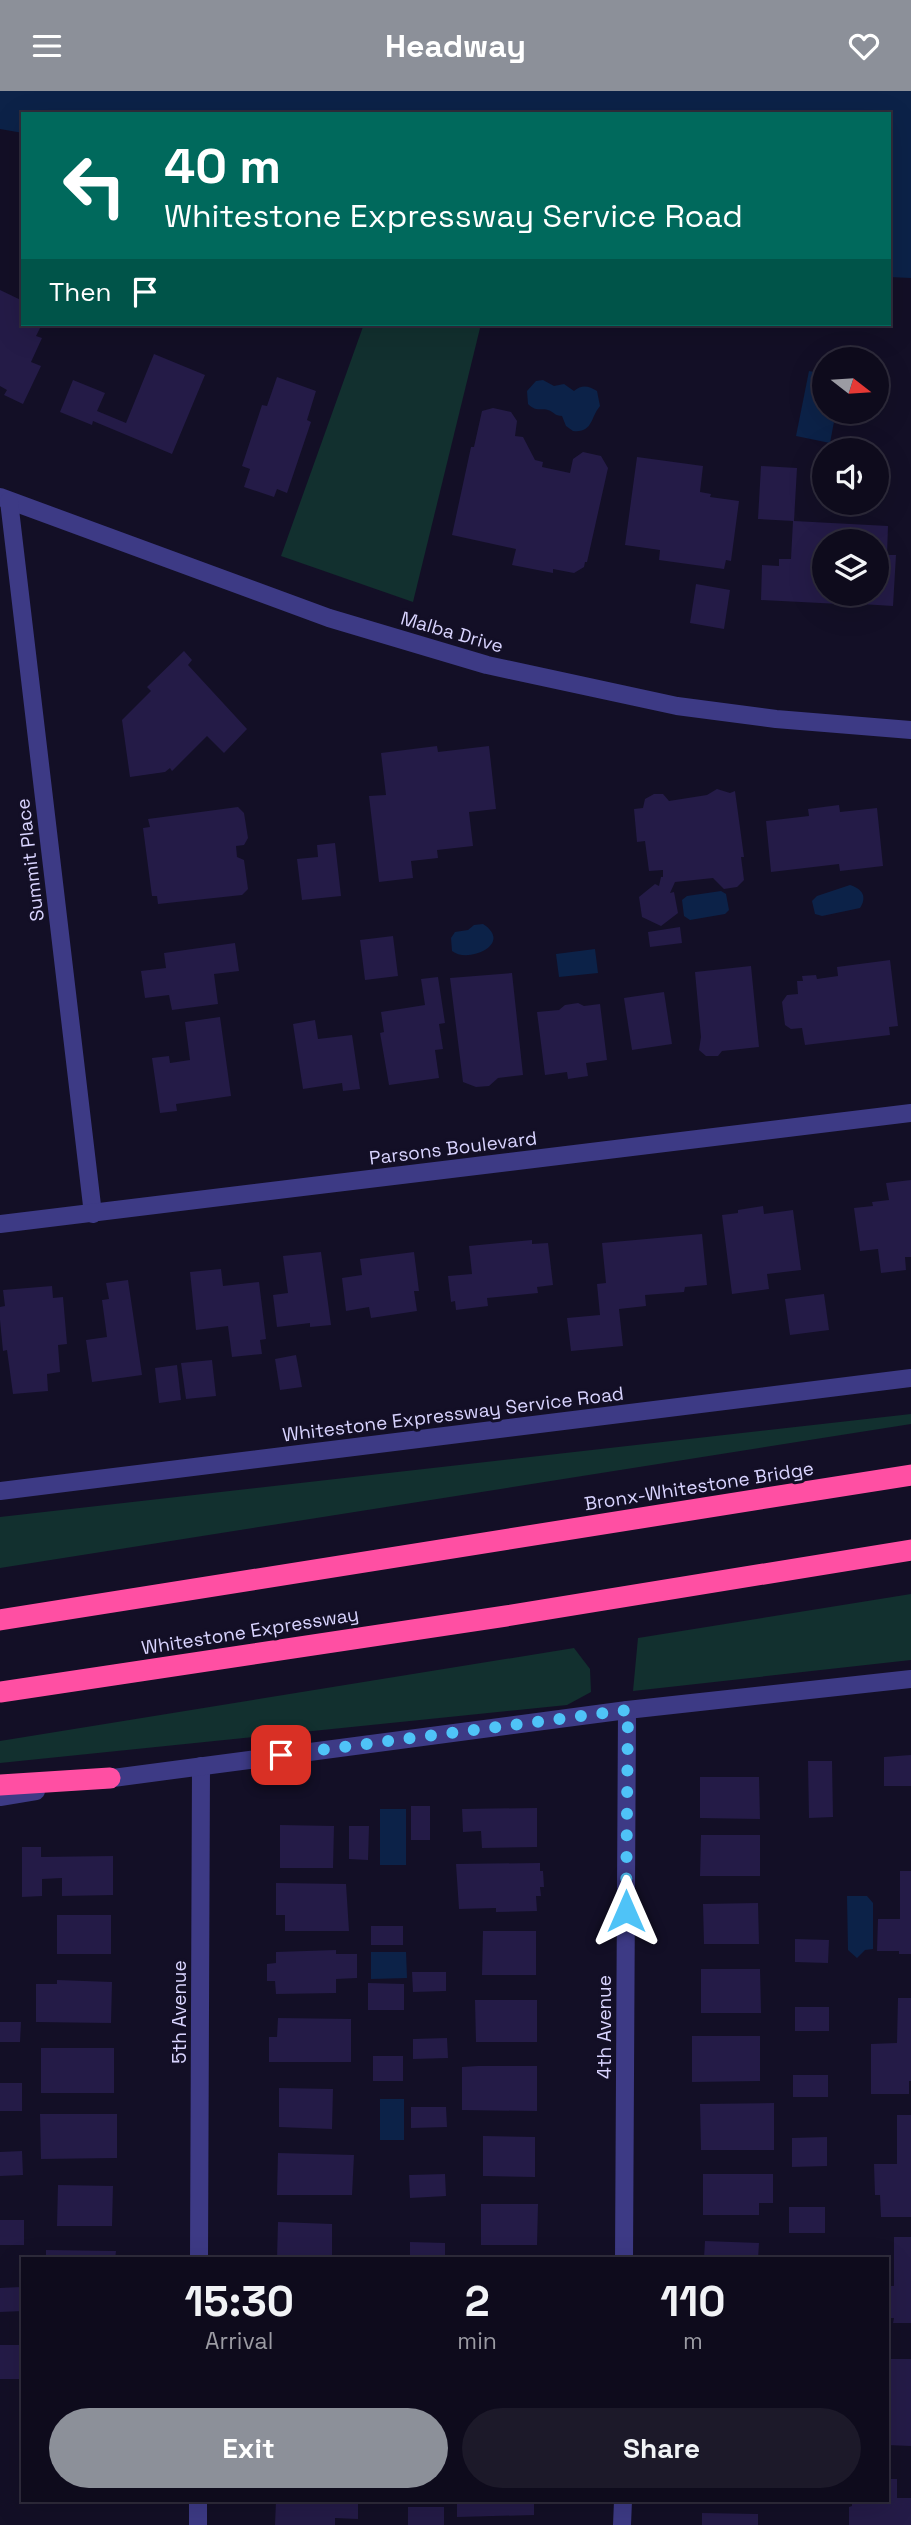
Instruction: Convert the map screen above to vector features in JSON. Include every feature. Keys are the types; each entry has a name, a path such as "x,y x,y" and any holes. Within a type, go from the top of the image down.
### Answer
{"highway":[{"name":"Bronx-Whitestone Bridge","path":"0,1620 911,1475"},
{"name":"Whitestone Expressway","path":"0,1692 506,1616 911,1550"},
{"path":"0,1785 110,1778"}],"street":[{"name":"Malba Drive","path":"4,499 329,618 487,665 677,706 776,719 911,730"},
{"name":"Summit Place","path":"4,499 93,1213"},
{"name":"Parsons Boulevard","path":"0,1224 911,1113"},
{"name":"Whitestone Expressway Service Road","path":"0,1491 911,1378"},
{"path":"0,1797 110,1778 628,1710 911,1679"},
{"name":"4th Avenue","path":"624,2257 628,1710"},
{"name":"5th Avenue","path":"199,2257 201,1766"},
{"path":"198,2502 198,2525"},
{"path":"622,2525 623,2502"}],"green space":[{"path":"363,326 481,326 413,602 281,556"},
{"path":"911,1414 911,1424 0,1568 0,1517"},
{"path":"911,1594 911,1660 633,1691 638,1638"},
{"path":"574,1648 590,1669 591,1692 567,1705 0,1763 0,1741"}],"water":[{"path":"0,91 911,91 911,278 891,277 891,112 21,112 21,133 0,129"},
{"path":"809,371 812,372 812,424 834,424 831,438 812,439 796,436"},
{"path":"543,380 554,386 564,384 574,391 586,387 597,391 600,406 588,427 573,431 566,426 562,416 528,404 527,391 536,381"},
{"path":"850,885 862,894 860,908 822,916 815,914 812,901 817,896"},
{"path":"721,891 726,894 729,910 725,914 690,920 684,916 682,900 687,896"},
{"path":"483,924 491,931 491,945 485,950 468,955 452,951 451,938 455,932"},
{"path":"595,949 598,973 559,977 556,954"},
{"path":"380,1809 406,1809 406,1865 380,1865"},
{"path":"847,1896 867,1896 873,1903 873,1949 865,1950 857,1958 848,1950"},
{"path":"371,1952 406,1952 407,1978 371,1979"},
{"path":"380,2099 404,2099 404,2140 380,2140"}],"building":[{"path":"0,290 21,300 21,326 41,326 36,336 42,338 31,362 41,366 23,404 4,395 7,390 0,386"},
{"path":"154,354 205,375 172,454 93,421 92,425 60,412 73,380 105,393 97,411 126,423"},
{"path":"277,377 316,391 307,420 311,422 287,493 277,489 274,497 244,487 250,469 242,466 262,405 267,406"},
{"path":"493,408 511,412 517,421 515,436 523,437 535,460 543,462 542,467 570,473 573,459 583,452 601,456 608,468 587,562 574,573 553,569 553,573 512,565 516,549 452,535 471,447 474,447 482,411"},
{"path":"637,457 703,466 700,492 711,494 710,497 739,501 731,561 726,560 724,569 659,560 660,550 625,545"},
{"path":"761,466 797,468 794,521 888,526 888,529 812,529 812,603 761,600 762,565 779,566 779,559 791,559 793,521 758,519"},
{"path":"889,555 896,555 893,606 889,606"},
{"path":"696,584 730,590 724,629 690,623"},
{"path":"184,651 192,660 188,665 247,729 224,753 207,736 172,771 170,768 165,772 130,777 122,720 151,691 147,687"},
{"path":"437,746 438,752 489,746 496,809 469,812 473,846 437,850 438,858 411,861 413,878 379,882 369,796 386,795 381,753"},
{"path":"717,789 730,793 735,791 744,857 741,857 744,880 737,887 724,889 713,878 675,882 670,893 674,892 678,913 661,926 642,917 639,897 655,884 659,886 663,870 649,871 645,841 637,842 634,809 643,808 645,799 654,794 663,794 669,801 707,795"},
{"path":"839,805 840,812 877,808 883,866 840,871 839,864 771,872 766,821 809,816 808,809"},
{"path":"238,807 244,813 248,838 244,845 236,846 237,857 244,860 248,889 242,895 158,904 157,896 152,896 143,828 150,827 148,819"},
{"path":"335,843 341,896 302,900 297,859 318,857 317,845"},
{"path":"680,927 682,943 650,947 648,932"},
{"path":"393,936 398,976 365,980 360,940"},
{"path":"235,943 239,971 214,974 218,1004 172,1010 169,995 145,998 141,971 166,968 164,953"},
{"path":"890,960 898,1026 889,1027 890,1035 805,1045 802,1028 791,1029 785,1025 782,1002 787,995 798,994 797,981 803,981 802,976 816,975 817,979 838,976 837,967"},
{"path":"751,966 759,1047 722,1051 718,1056 706,1056 699,1050 701,1037 695,972"},
{"path":"512,973 523,1075 498,1078 489,1086 476,1087 463,1082 450,978"},
{"path":"438,977 445,1023 439,1024 443,1049 435,1050 439,1078 389,1085 380,1033 384,1032 381,1012 425,1005 421,979"},
{"path":"664,992 672,1044 632,1050 624,998"},
{"path":"578,1003 584,1006 600,1004 607,1060 586,1063 588,1076 568,1079 567,1072 545,1075 537,1012 559,1010 565,1005"},
{"path":"220,1017 231,1096 176,1104 177,1111 160,1113 152,1058 169,1056 170,1063 190,1060 185,1022"},
{"path":"315,1020 318,1039 352,1035 360,1089 343,1091 342,1083 303,1089 293,1024"},
{"path":"911,1180 911,1257 905,1257 906,1270 881,1273 878,1249 860,1251 854,1208 873,1206 872,1202 889,1200 886,1183"},
{"path":"763,1206 764,1214 793,1210 801,1270 767,1274 769,1289 732,1294 722,1215"},
{"path":"702,1234 707,1285 685,1287 684,1292 645,1295 646,1306 619,1309 623,1346 571,1351 567,1318 600,1315 597,1284 606,1283 602,1243"},
{"path":"532,1240 532,1244 548,1243 553,1285 537,1287 538,1293 487,1298 488,1306 456,1310 455,1301 451,1302 448,1276 472,1274 469,1246"},
{"path":"321,1252 331,1325 310,1327 310,1323 277,1327 273,1295 288,1293 283,1256"},
{"path":"414,1252 419,1291 414,1291 417,1311 371,1318 369,1307 346,1311 342,1278 362,1275 360,1259"},
{"path":"221,1269 223,1286 259,1282 266,1339 260,1340 262,1354 232,1357 228,1326 196,1330 190,1272"},
{"path":"128,1280 142,1375 92,1382 86,1340 107,1337 102,1300 109,1299 106,1283"},
{"path":"52,1286 53,1298 63,1297 67,1344 58,1345 60,1372 47,1374 48,1391 13,1394 7,1350 3,1351 0,1320 0,1307 5,1306 3,1290"},
{"path":"824,1294 829,1330 790,1335 785,1299"},
{"path":"296,1355 302,1387 280,1390 275,1359"},
{"path":"212,1360 216,1396 186,1399 181,1363"},
{"path":"177,1365 181,1400 159,1403 155,1368"},
{"path":"911,1755 911,1786 884,1786 884,1757"},
{"path":"808,1761 832,1761 833,1817 809,1818"},
{"path":"700,1777 759,1777 760,1819 700,1818"},
{"path":"411,1806 430,1806 430,1840 411,1840"},
{"path":"537,1808 537,1847 482,1848 481,1831 463,1832 462,1809"},
{"path":"280,1825 334,1826 333,1868 280,1868"},
{"path":"349,1826 369,1826 368,1860 349,1859"},
{"path":"701,1835 760,1835 760,1876 700,1876"},
{"path":"22,1847 41,1847 41,1857 113,1856 113,1895 62,1896 62,1878 42,1879 42,1896 22,1897"},
{"path":"540,1863 544,1887 540,1887 541,1896 536,1896 537,1911 459,1909 456,1864"},
{"path":"900,1871 911,1871 911,1954 877,1951 878,1919 900,1919"},
{"path":"276,1883 346,1884 349,1931 285,1931 285,1915 276,1915"},
{"path":"758,1903 759,1944 704,1944 703,1904"},
{"path":"57,1915 111,1915 111,1954 57,1954"},
{"path":"371,1926 403,1926 403,1945 371,1945"},
{"path":"483,1931 536,1931 536,1975 482,1975"},
{"path":"795,1939 829,1940 828,1963 795,1962"},
{"path":"336,1950 336,1954 357,1954 357,1978 336,1979 336,1993 276,1994 275,1981 267,1981 267,1964 276,1963 276,1952"},
{"path":"701,1969 760,1969 761,2013 701,2013"},
{"path":"412,1972 446,1972 446,1991 413,1992"},
{"path":"57,1980 112,1982 111,2023 36,2022 36,1984 57,1984"},
{"path":"368,1983 404,1984 404,2010 368,2010"},
{"path":"898,1998 911,1998 909,2094 871,2094 871,2044 897,2043"},
{"path":"475,2000 537,2000 537,2042 476,2042"},
{"path":"795,2007 829,2007 829,2031 795,2031"},
{"path":"278,2018 351,2019 351,2062 269,2062 269,2037 277,2037"},
{"path":"0,2022 21,2022 20,2042 0,2042"},
{"path":"692,2036 760,2036 760,2081 692,2082"},
{"path":"447,2038 448,2058 413,2059 413,2039"},
{"path":"41,2048 114,2048 114,2093 41,2093"},
{"path":"373,2056 403,2056 403,2081 373,2081"},
{"path":"537,2066 537,2111 462,2110 462,2067"},
{"path":"793,2075 828,2075 828,2097 793,2097"},
{"path":"0,2083 22,2083 22,2111 0,2111"},
{"path":"279,2088 333,2089 332,2129 279,2127"},
{"path":"774,2103 774,2150 701,2150 700,2104"},
{"path":"411,2107 446,2107 447,2127 411,2128"},
{"path":"40,2114 117,2114 117,2158 41,2159"},
{"path":"897,2115 911,2115 911,2217 881,2217 880,2195 875,2195 874,2164 897,2164"},
{"path":"483,2136 535,2137 535,2177 483,2176"},
{"path":"827,2137 827,2166 792,2167 792,2138"},
{"path":"22,2151 23,2175 0,2176 0,2152"},
{"path":"278,2153 354,2155 352,2195 277,2195"},
{"path":"445,2174 446,2196 410,2198 409,2175"},
{"path":"703,2174 773,2174 773,2203 759,2203 759,2215 703,2215"},
{"path":"58,2185 113,2186 112,2226 57,2226"},
{"path":"481,2204 538,2204 537,2245 481,2245"},
{"path":"789,2207 825,2207 825,2233 789,2233"},
{"path":"0,2220 24,2220 24,2245 0,2245"},
{"path":"278,2222 332,2224 332,2257 277,2257"},
{"path":"894,2237 911,2237 911,2323 893,2323 894,2318 889,2318 889,2286 894,2286"},
{"path":"705,2241 759,2243 758,2257 704,2257"},
{"path":"410,2242 445,2243 445,2257 410,2257"},
{"path":"46,2250 116,2251 115,2257 46,2257"},
{"path":"21,2287 21,2311 0,2312 0,2288"},
{"path":"0,2345 19,2345 19,2379 0,2379"},
{"path":"891,2359 911,2359 911,2446 889,2445"},
{"path":"889,2479 897,2479 897,2498 911,2498 911,2525 849,2525 849,2507 852,2502 889,2502"},
{"path":"276,2502 358,2502 358,2519 335,2518 335,2525 275,2525"},
{"path":"457,2502 534,2502 534,2515 457,2517"},
{"path":"408,2507 444,2507 444,2525 408,2525"},
{"path":"702,2513 758,2514 758,2525 702,2525"}],"route":[{"path":"281,1755 628,1710 626,1911"}]}
